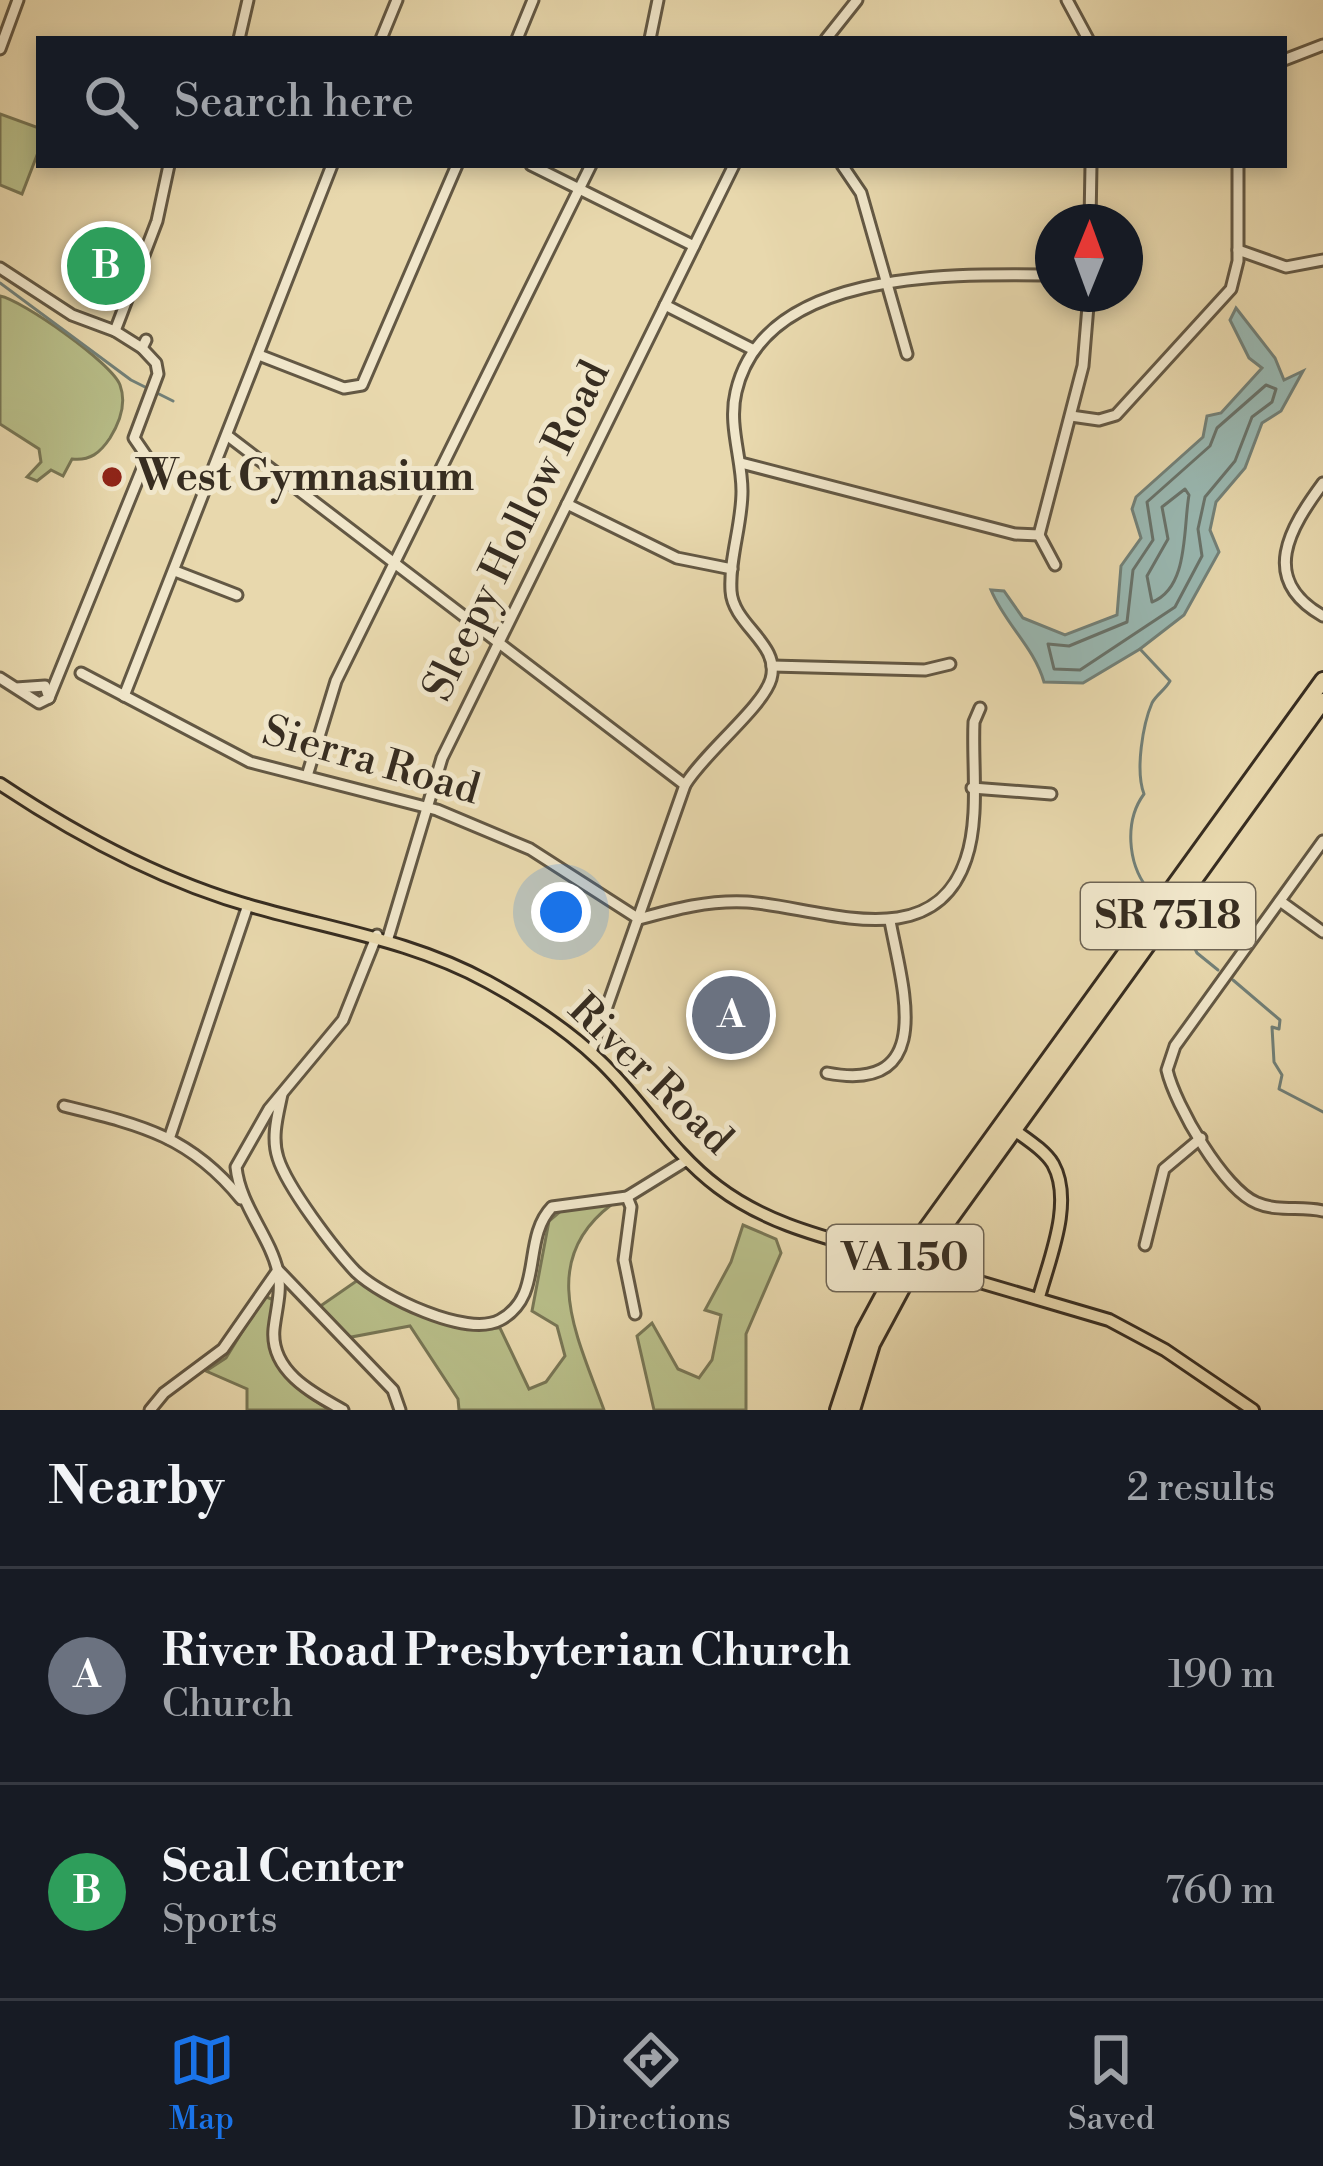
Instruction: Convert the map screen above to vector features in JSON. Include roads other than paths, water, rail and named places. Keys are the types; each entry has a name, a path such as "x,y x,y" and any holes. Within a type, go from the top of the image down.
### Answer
{"highway":[{"name":"SR 7518","path":"1008,1126 1323,680"},
{"name":"SR 7518","path":"1008,1126 1323,701"},
{"name":"VA 150","path":"838,1410 854,1354 886,1286 1008,1126"},
{"name":"VA 150","path":"851,1410 868,1355 895,1298 1008,1126"}],"main road":[{"name":"River Road","path":"0,784 143,866 248,905 382,936 504,990 590,1052 687,1160 762,1214 1039,1298 1147,1339 1253,1410"},
{"path":"1008,1126 1047,1156 1058,1182 1058,1222 1039,1298"}],"street":[{"path":"0,49 18,0"},
{"path":"239,36 248,0"},
{"path":"382,36 397,0"},
{"path":"518,36 533,0"},
{"path":"651,36 658,0"},
{"path":"828,36 857,0"},
{"path":"1067,0 1086,36"},
{"path":"1287,58 1323,45"},
{"path":"115,331 158,221 168,168"},
{"path":"124,697 331,168"},
{"path":"259,355 344,388 362,385 456,168"},
{"path":"536,168 694,246"},
{"path":"307,776 327,703 590,168"},
{"name":"Sleepy Hollow Road","path":"248,1208 237,1162 282,1094 343,1020 382,936 424,807 498,643 733,168"},
{"path":"844,168 861,193 907,354"},
{"path":"1090,204 1091,168"},
{"path":"1071,416 1099,420 1123,409 1222,304 1235,278 1238,168"},
{"path":"1238,250 1286,267 1323,260"},
{"path":"0,268 72,315 130,334 144,344 156,363 153,388 134,438 147,457 49,698 39,703 0,678"},
{"path":"590,1052 685,785 714,745 765,692 772,666 734,608 732,569 741,463 734,407 754,350 797,311 887,284 942,273 1035,275"},
{"path":"665,305 754,350"},
{"path":"1055,565 1039,535 1085,358 1088,312"},
{"path":"228,436 685,785"},
{"path":"741,463 1015,534 1039,535"},
{"path":"1323,483 1290,534 1285,561 1294,592 1323,616"},
{"path":"567,504 677,558 732,569"},
{"path":"175,571 238,595"},
{"path":"772,666 926,670 950,664"},
{"name":"Sierra Road","path":"81,673 232,754 424,807 530,848 639,919"},
{"path":"639,919 733,902 890,921 924,908 958,878 969,850 974,722 980,708"},
{"path":"972,788 1051,794"},
{"path":"1323,841 1170,1055 1170,1082 1228,1180 1249,1199 1271,1208 1323,1211"},
{"path":"1280,901 1323,932"},
{"path":"169,1139 248,905"},
{"path":"826,1073 874,1072 894,1060 903,1046 908,1020 890,921"},
{"path":"282,1094 276,1130 279,1162 345,1258 383,1292 456,1321 490,1324 518,1305 532,1275 539,1226 552,1207 627,1197 687,1160"},
{"path":"64,1106 169,1139 209,1160 248,1208 278,1270 393,1390 400,1410"},
{"path":"1145,1245 1165,1169 1201,1138"},
{"path":"627,1197 631,1207 624,1260 634,1314"},
{"path":"150,1410 164,1393 223,1348 278,1270"},
{"path":"278,1270 273,1336 278,1354 297,1383 343,1410"}],"water":[{"path":"1236,308 1275,358 1284,380 1303,371 1281,411 1262,423 1245,468 1216,502 1210,530 1219,552 1184,615 1140,649 1083,683 1044,682 991,590 1004,591 1023,618 1065,635 1117,615 1121,566 1141,538 1132,509 1136,497 1203,437 1207,416 1221,413 1262,368 1249,358 1230,320"}],"waterway":[{"path":"0,283 131,380 173,401"},
{"path":"1140,649 1170,681 1152,703 1146,723 1140,760 1144,794 1131,829 1132,854 1147,888"},
{"path":"1185,928 1197,953 1218,970"},
{"path":"1233,980 1280,1020 1279,1029 1272,1027 1274,1062 1282,1075 1279,1089 1323,1112"}],"place":[{"name":"Seal Center","path":"106,266"},
{"name":"West Gymnasium","path":"112,477"},
{"name":"River Road Presbyterian Church","path":"731,1015"}]}
